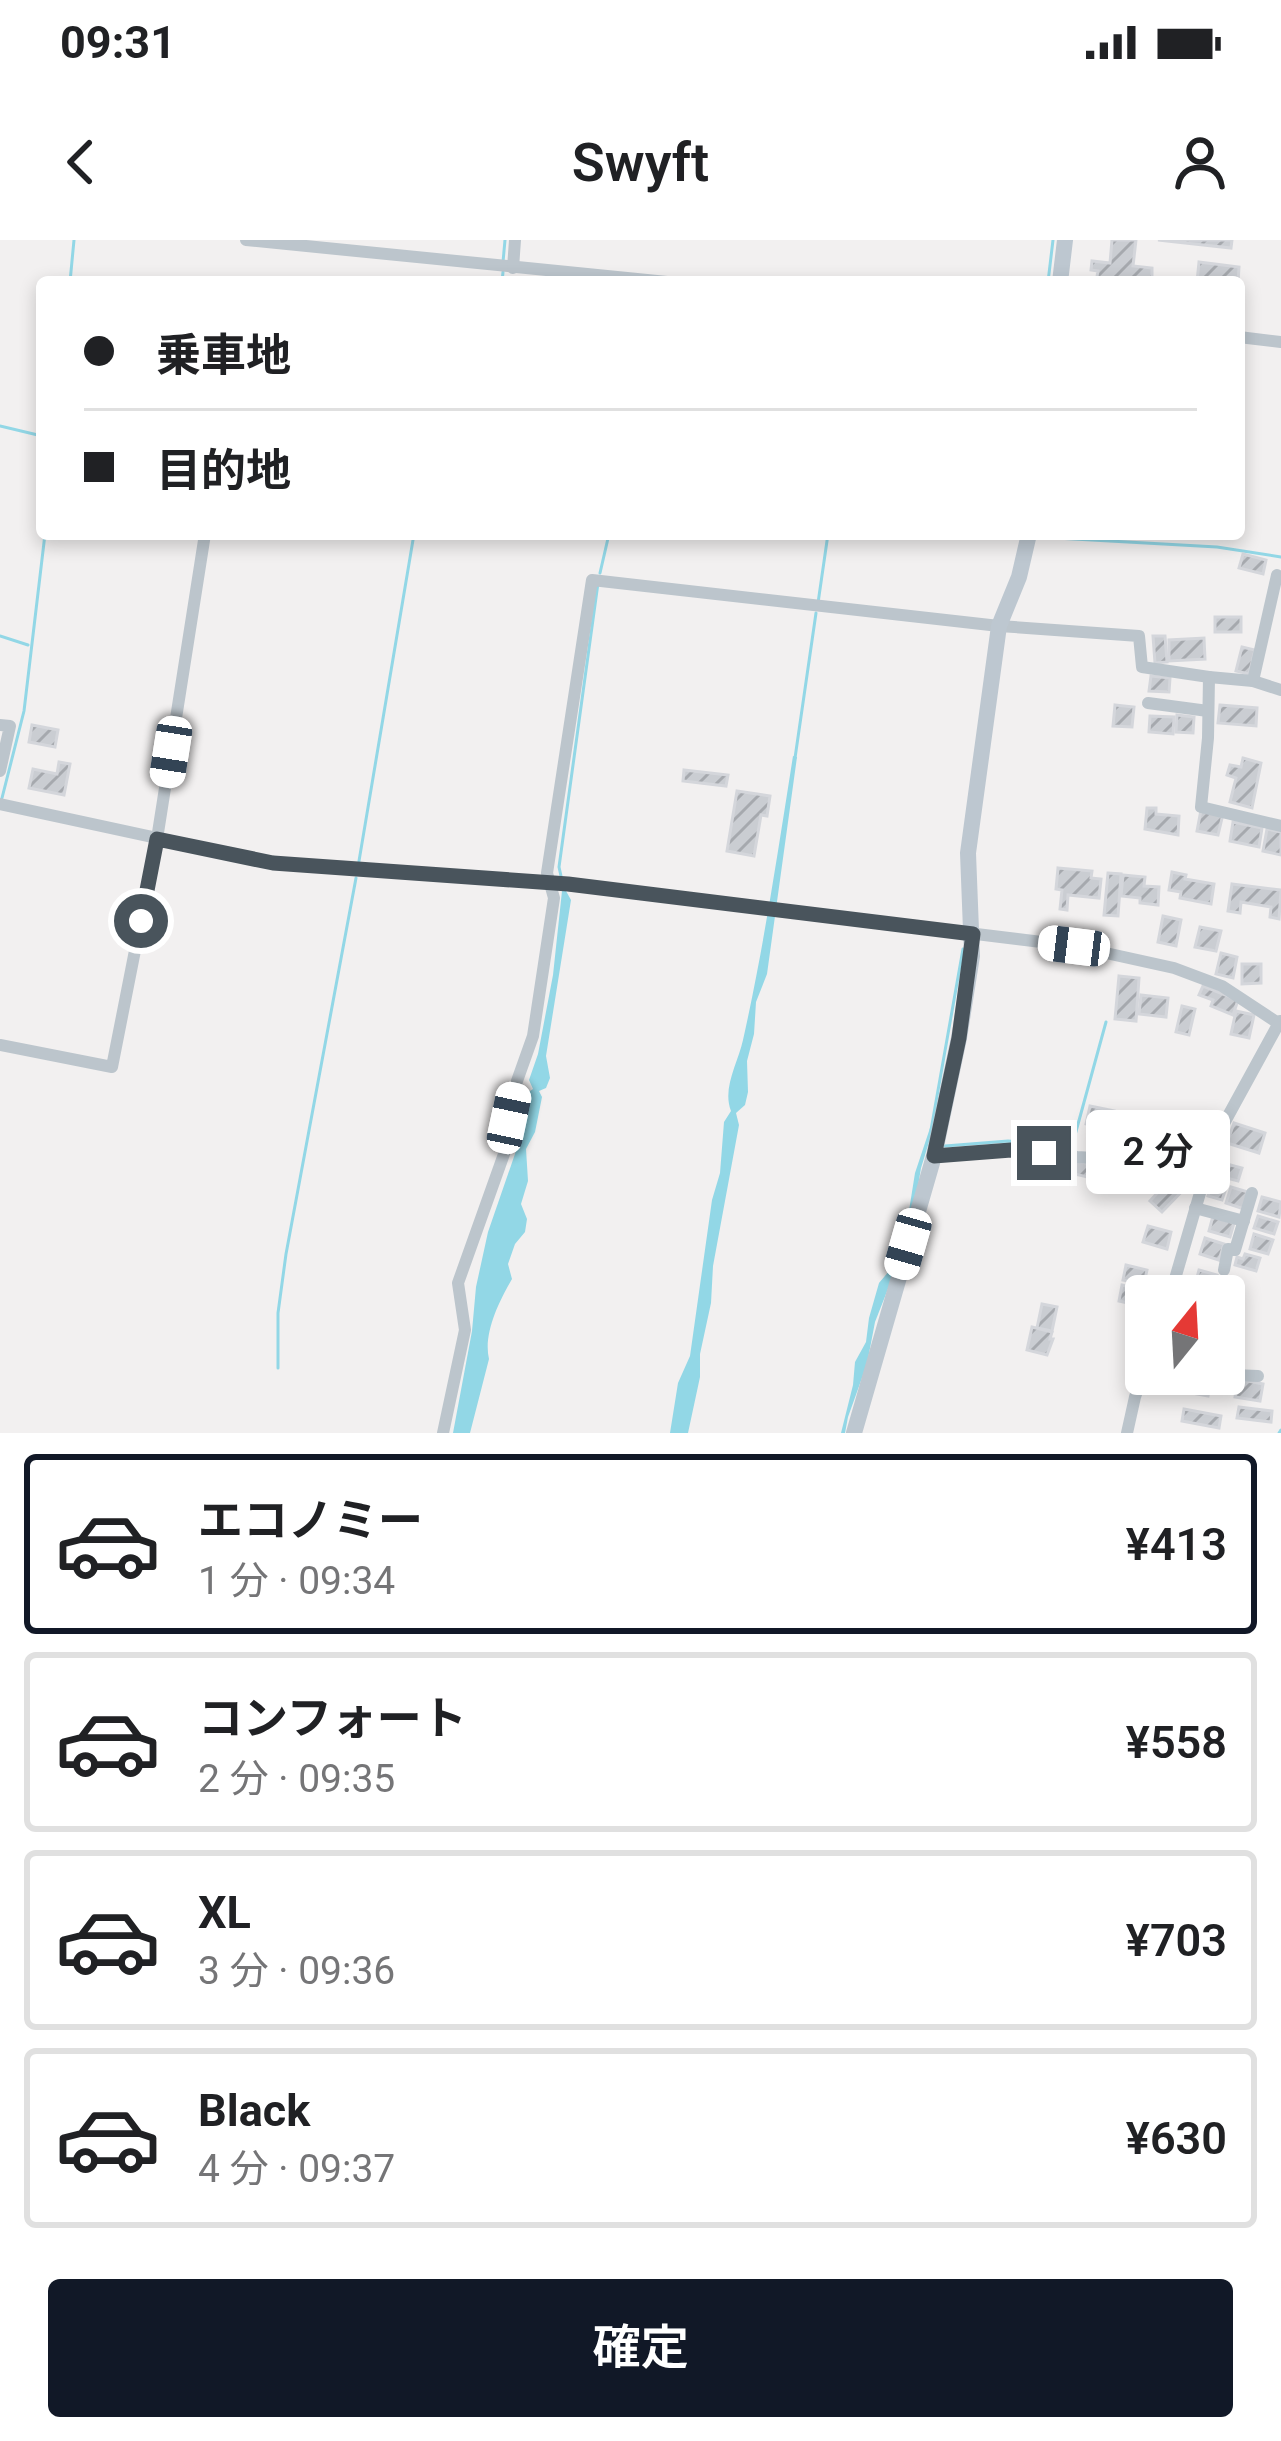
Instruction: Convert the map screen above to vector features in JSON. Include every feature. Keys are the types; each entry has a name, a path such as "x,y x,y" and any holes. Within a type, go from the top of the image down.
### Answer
{"street":[{"path":"246,240 603,276"},
{"path":"507,267 515,240"},
{"path":"1061,276 1065,240"},
{"path":"1245,338 1281,342"},
{"path":"0,1046 112,1067 157,839 204,540"},
{"path":"854,1433 934,1156 959,1038 973,934 966,874 998,626 1019,577 1028,540"},
{"path":"1253,681 1277,575"},
{"path":"559,884 547,873 599,581 998,626 1138,636 1142,667 1253,681 1281,690"},
{"path":"1209,676 1201,807 1281,826"},
{"path":"1148,703 1208,712"},
{"path":"0,725 10,726 0,771"},
{"path":"3,805 273,863 559,884 1074,946 1174,968 1222,986 1280,1023 1216,1138 1176,1275"},
{"path":"443,1433 466,1330 458,1282 505,1154 517,1081 533,1036 559,884"},
{"path":"934,1156 1011,1150 1207,1165"},
{"path":"1224,1270 1252,1192"},
{"path":"1195,1208 1244,1221"},
{"path":"1245,1375 1258,1376"},
{"path":"1127,1433 1135,1395"}],"water":[{"path":"793,756 797,757 767,974 756,1002 747,1061 748,1092 745,1105 736,1113 739,1125 713,1266 700,1377 688,1433 670,1433 678,1383 690,1356 724,1122 731,1111 730,1084 758,969"},
{"path":"562,891 571,900 546,1056 550,1078 539,1091 535,1132 526,1149 528,1181 521,1204 527,1219 525,1232 515,1244 508,1264 512,1279 490,1329 489,1359 470,1433 453,1433 488,1232 516,1151 524,1095 533,1089 529,1080 553,975"},
{"path":"930,1128 914,1210 875,1322 845,1433 841,1433 855,1362 866,1342 879,1283 895,1264"}],"building":[{"path":"1112,240 1136,240 1133,266 1152,268 1152,276 1097,276 1098,271 1091,270 1092,261 1110,263"},
{"path":"1158,240 1232,240 1231,248"},
{"path":"1199,262 1239,267 1238,276 1198,276"},
{"path":"1243,554 1266,560 1263,574 1239,568"},
{"path":"1215,617 1241,617 1241,632 1215,632"},
{"path":"1153,636 1165,636 1167,662 1155,663"},
{"path":"1204,638 1205,659 1169,661 1169,640"},
{"path":"1242,647 1255,650 1249,674 1236,671"},
{"path":"1151,676 1170,678 1169,692 1149,691"},
{"path":"1115,705 1134,707 1132,727 1113,726"},
{"path":"1220,705 1257,708 1256,726 1218,723"},
{"path":"1177,715 1194,717 1193,733 1176,732"},
{"path":"1150,716 1174,717 1173,734 1149,732"},
{"path":"32,725 58,730 55,747 29,742"},
{"path":"1243,758 1261,763 1252,808 1230,802 1236,778 1227,775 1230,765 1241,767"},
{"path":"59,762 70,764 64,795 29,788 33,769 57,774"},
{"path":"684,770 728,775 726,786 683,781"},
{"path":"737,791 770,796 767,816 761,815 754,856 727,851"},
{"path":"1147,808 1156,808 1156,814 1179,816 1178,835 1145,829"},
{"path":"1201,810 1223,814 1218,835 1197,831"},
{"path":"1233,822 1262,828 1259,847 1230,841"},
{"path":"1267,829 1281,832 1281,855 1263,851"},
{"path":"1058,868 1092,871 1091,878 1101,879 1099,898 1068,895 1067,910 1060,909"},
{"path":"1172,872 1214,884 1211,904 1180,898 1181,892 1169,890"},
{"path":"1108,873 1121,874 1118,916 1104,915"},
{"path":"1123,875 1145,877 1144,886 1159,887 1158,905 1121,896"},
{"path":"1232,884 1281,890 1279,919 1270,917 1271,907 1241,902 1240,913 1228,911"},
{"path":"1163,916 1181,920 1176,946 1158,942"},
{"path":"1200,927 1221,931 1216,951 1195,947"},
{"path":"1221,953 1237,957 1233,978 1216,974"},
{"path":"1242,964 1261,964 1261,983 1242,984"},
{"path":"1119,976 1139,978 1136,1021 1115,1019"},
{"path":"1203,986 1238,1000 1233,1015 1199,995"},
{"path":"1141,995 1168,998 1166,1017 1139,1014"},
{"path":"1182,1006 1195,1009 1189,1035 1176,1032"},
{"path":"1236,1011 1254,1015 1249,1038 1231,1034"},
{"path":"1090,1106 1114,1111 1109,1130 1086,1124"},
{"path":"1141,1118 1166,1124 1164,1130 1178,1133 1174,1150 1136,1142"},
{"path":"1234,1123 1265,1133 1259,1153 1227,1143"},
{"path":"1181,1133 1201,1138 1197,1156 1177,1151"},
{"path":"1073,1160 1099,1166 1096,1179 1070,1173"},
{"path":"1219,1162 1242,1168 1238,1181 1215,1175"},
{"path":"1177,1172 1189,1184 1162,1212 1150,1201"},
{"path":"1212,1181 1227,1185 1222,1200 1208,1196"},
{"path":"1231,1187 1248,1192 1244,1209 1226,1203"},
{"path":"1262,1197 1281,1202 1279,1217 1258,1211"},
{"path":"1213,1216 1234,1223 1230,1237 1209,1231"},
{"path":"1258,1216 1278,1222 1274,1234 1254,1228"},
{"path":"1148,1226 1171,1232 1167,1249 1143,1242"},
{"path":"1254,1234 1273,1240 1268,1254 1250,1249"},
{"path":"1205,1238 1224,1244 1219,1260 1200,1254"},
{"path":"1245,1254 1260,1258 1256,1271 1235,1265 1237,1257 1243,1259"},
{"path":"1126,1265 1147,1270 1146,1275 1125,1275 1123,1280"},
{"path":"1042,1304 1057,1307 1052,1331 1037,1328"},
{"path":"1032,1327 1052,1332 1047,1355 1027,1350"},
{"path":"1245,1380 1263,1384 1260,1401 1235,1397 1245,1395"},
{"path":"1239,1407 1272,1411 1271,1422 1237,1418"},
{"path":"1184,1409 1221,1416 1219,1428 1182,1421"}],"waterway":[{"path":"71,276 74,240"},
{"path":"503,262 505,240"},
{"path":"1049,276 1053,240"},
{"path":"503,272 503,276"},
{"path":"0,426 36,435"},
{"path":"2,798 24,711 44,540"},
{"path":"359,861 413,540"},
{"path":"600,573 608,540"},
{"path":"818,603 827,540"},
{"path":"1092,540 1217,547 1281,557"},
{"path":"561,876 598,583"},
{"path":"795,758 816,613"},
{"path":"0,636 28,645"},
{"path":"278,1368 278,1313 286,1254 356,878"},
{"path":"931,1130 963,949"},
{"path":"945,1146 1008,1141 1072,1146 1106,1022"}],"route":[{"path":"141,921 157,839 247,860 568,884 973,934 959,1038 934,1156 1011,1150 1044,1153"}]}
